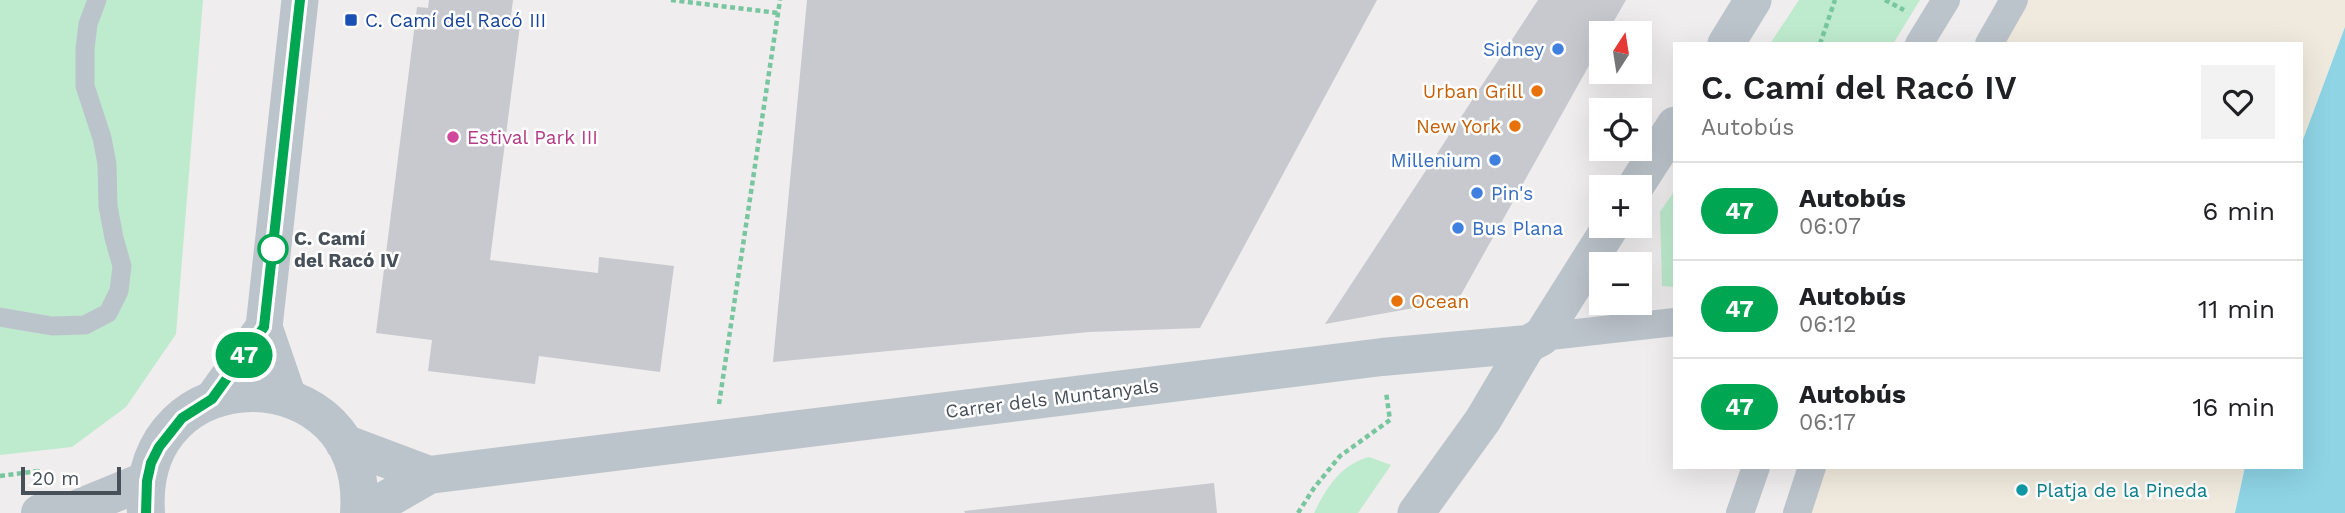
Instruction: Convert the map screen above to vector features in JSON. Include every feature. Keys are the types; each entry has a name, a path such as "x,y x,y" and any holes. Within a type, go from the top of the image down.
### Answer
{"street":[{"path":"288,397 264,327 300,0"},
{"path":"1727,42 1754,0"},
{"path":"1920,42 1946,0"},
{"path":"1990,42 2014,0"},
{"path":"1643,175 1673,128"},
{"path":"1416,513 1482,420 1603,238"},
{"name":"Carrer dels Muntanyals","path":"361,513 429,475 1673,322"},
{"path":"212,399 264,327"},
{"path":"52,512 147,497 151,463 169,431 196,407 212,399 250,392 288,397 310,408 329,423 353,460 358,478 361,513"},
{"name":"Carrer dels Muntanyals","path":"344,443 429,475"},
{"path":"1740,513 1755,469"},
{"path":"1797,513 1811,469"}],"lane":[{"path":"0,317 52,326 85,325 108,313 119,291 122,266 108,206 105,151 85,86 88,24 97,0"}],"path":[{"path":"671,0 778,13"},
{"path":"714,440 780,0"},
{"path":"1821,42 1835,0"},
{"path":"1298,513 1340,456 1390,420 1382,357"}],"green space":[{"path":"0,0 203,0 176,334 126,407 72,447 0,455"},
{"path":"1799,0 1920,0 1894,42 1771,42"},
{"path":"1673,193 1673,287 1662,286 1660,212"},
{"path":"1369,457 1391,465 1358,513 1314,513 1324,494 1342,471"}],"sand":[{"path":"2014,0 2345,0 2345,27 2303,140 2303,42 1990,42"},
{"name":"Platja de la Pineda","path":"1811,469 2245,469 2235,513 1797,513"}],"water":[{"path":"2345,27 2345,513 2235,513 2245,469 2303,469 2303,140"}],"building":[{"name":"Estival Park III","path":"429,0 513,0 511,16 521,17 490,260 598,273 599,257 674,266 660,372 539,356 535,384 428,371 432,340 376,333 417,7 428,8"},
{"path":"807,0 1377,0 1200,328 1089,332 773,362"},
{"path":"1538,0 1626,0 1614,21 1589,21 1589,65 1458,300 1325,324"},
{"path":"1214,483 1217,513 964,511"}],"bus line":[{"name":"47","path":"146,513 147,481 151,463 169,431 196,407 212,399 264,327 300,0"}],"place":[{"name":"C. Camí del Racó III","path":"351,20"},
{"name":"Sidney","path":"1558,49"},
{"name":"Urban Grill","path":"1537,91"},
{"name":"New York","path":"1515,126"},
{"name":"Estival Park III","path":"453,137"},
{"name":"Millenium","path":"1495,160"},
{"name":"Pin's","path":"1477,193"},
{"name":"Bus Plana","path":"1458,228"},
{"name":"C. Camí del Racó IV","path":"273,249"},
{"name":"Ocean","path":"1397,301"},
{"name":"Platja de la Pineda","path":"2022,490"}]}
